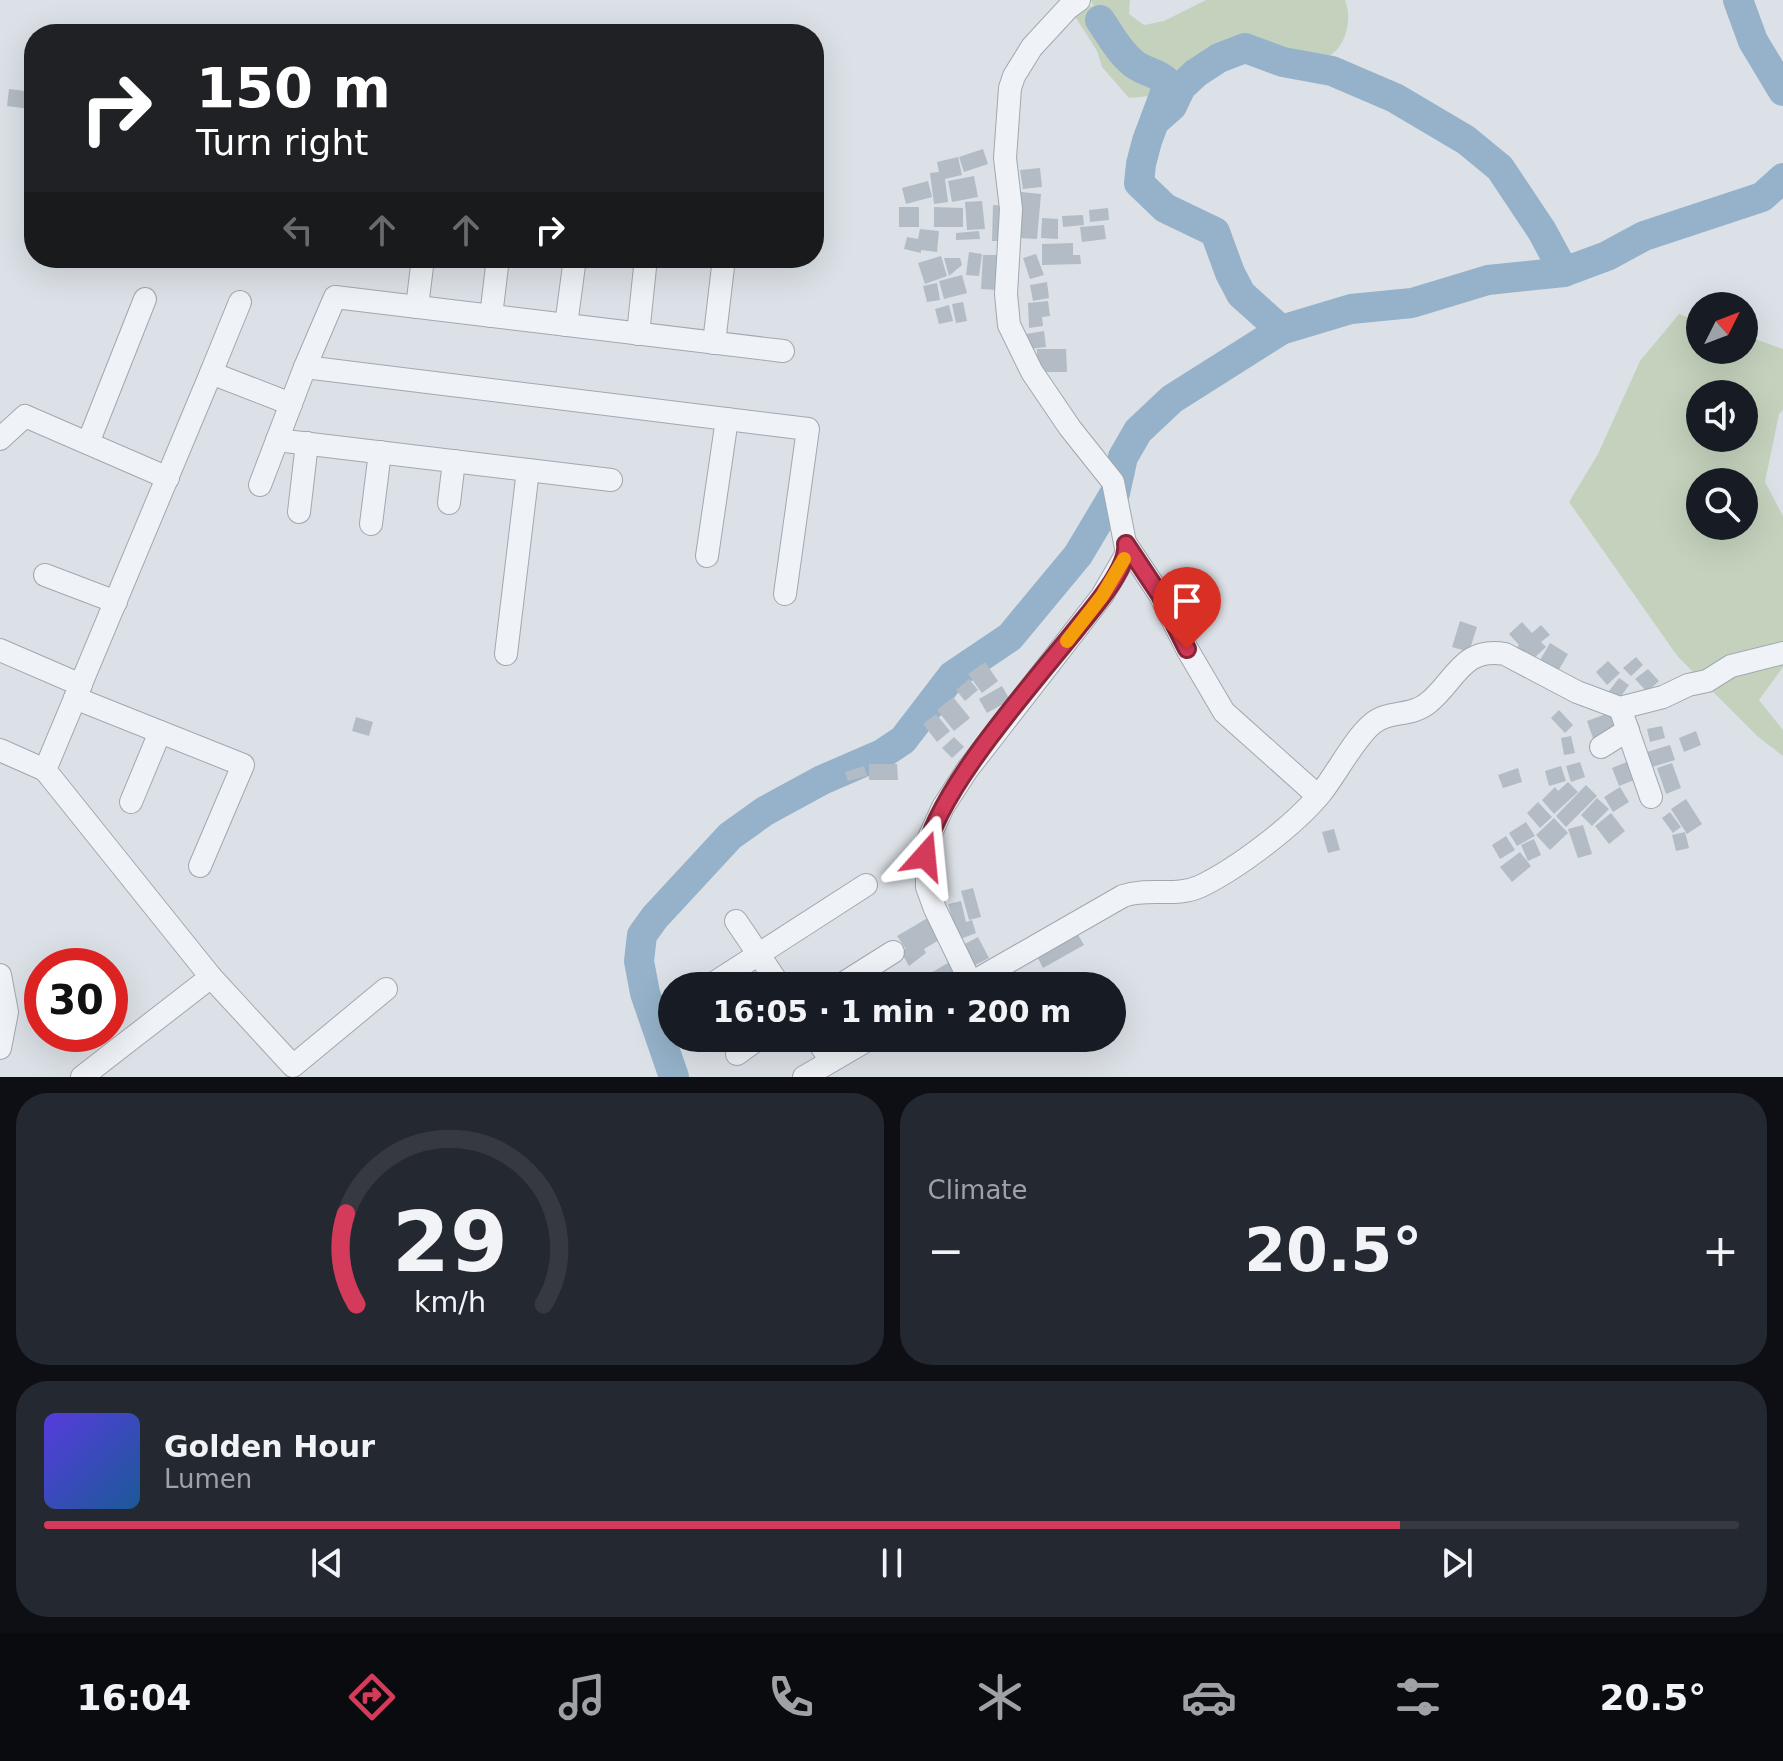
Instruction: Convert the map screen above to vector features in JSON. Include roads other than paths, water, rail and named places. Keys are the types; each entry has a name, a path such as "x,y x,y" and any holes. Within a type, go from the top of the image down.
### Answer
{"street":[{"path":"963,972 927,887 927,842 943,807 967,770 1102,596 1127,553 1113,482 1070,428 1032,372 1009,325 1006,294 1011,209 1005,158 1010,88 1032,47 1073,4"},
{"path":"417,307 422,268"},
{"path":"491,316 497,268"},
{"path":"566,325 574,268"},
{"path":"638,334 645,268"},
{"path":"714,343 723,268"},
{"path":"260,485 335,297 783,351"},
{"path":"88,443 145,299"},
{"path":"45,770 240,302"},
{"path":"305,367 808,429 785,594"},
{"path":"211,373 291,404"},
{"path":"0,439 25,416 168,478"},
{"path":"707,556 727,419"},
{"path":"277,440 611,480"},
{"path":"299,512 307,443"},
{"path":"371,524 380,452"},
{"path":"449,503 454,461"},
{"path":"506,654 528,470"},
{"path":"1123,533 1224,712 1318,796"},
{"path":"45,575 116,602"},
{"path":"0,650 160,732 243,765 200,866"},
{"path":"991,972 1123,896 1137,891 1185,892 1202,886 1280,833 1318,796 1368,727 1379,718 1424,707 1468,660 1479,654 1492,651 1512,656 1577,692 1620,708 1707,681 1731,666 1783,653"},
{"path":"1620,708 1651,797"},
{"path":"1601,747 1628,730"},
{"path":"131,802 160,732"},
{"path":"0,750 45,770 286,1071 386,989"},
{"path":"730,972 866,885"},
{"path":"736,921 770,972"},
{"path":"861,972 893,952"},
{"path":"0,975 7,1012 0,1048"},
{"path":"82,1077 211,977"},
{"path":"825,1052 831,1061"},
{"path":"804,1077 847,1052"}],"waterway":[{"path":"1738,0 1753,41 1783,91"},
{"path":"1100,20 1131,62 1166,81 1165,93 1147,141 1139,183 1165,208 1215,232 1241,294 1281,330"},
{"path":"1155,121 1172,106 1181,87 1196,73 1219,58 1245,48 1283,62 1332,71 1395,98 1466,140 1500,168 1542,231 1564,272"},
{"path":"674,1077 645,993 639,961 642,935 655,917 730,836 765,811 822,780 882,754 903,740 952,676 1010,637 1078,555 1115,493 1123,457 1138,431 1172,399 1281,330 1351,309 1412,303 1488,280 1564,272 1607,256 1644,236 1762,197 1783,178"}]}
